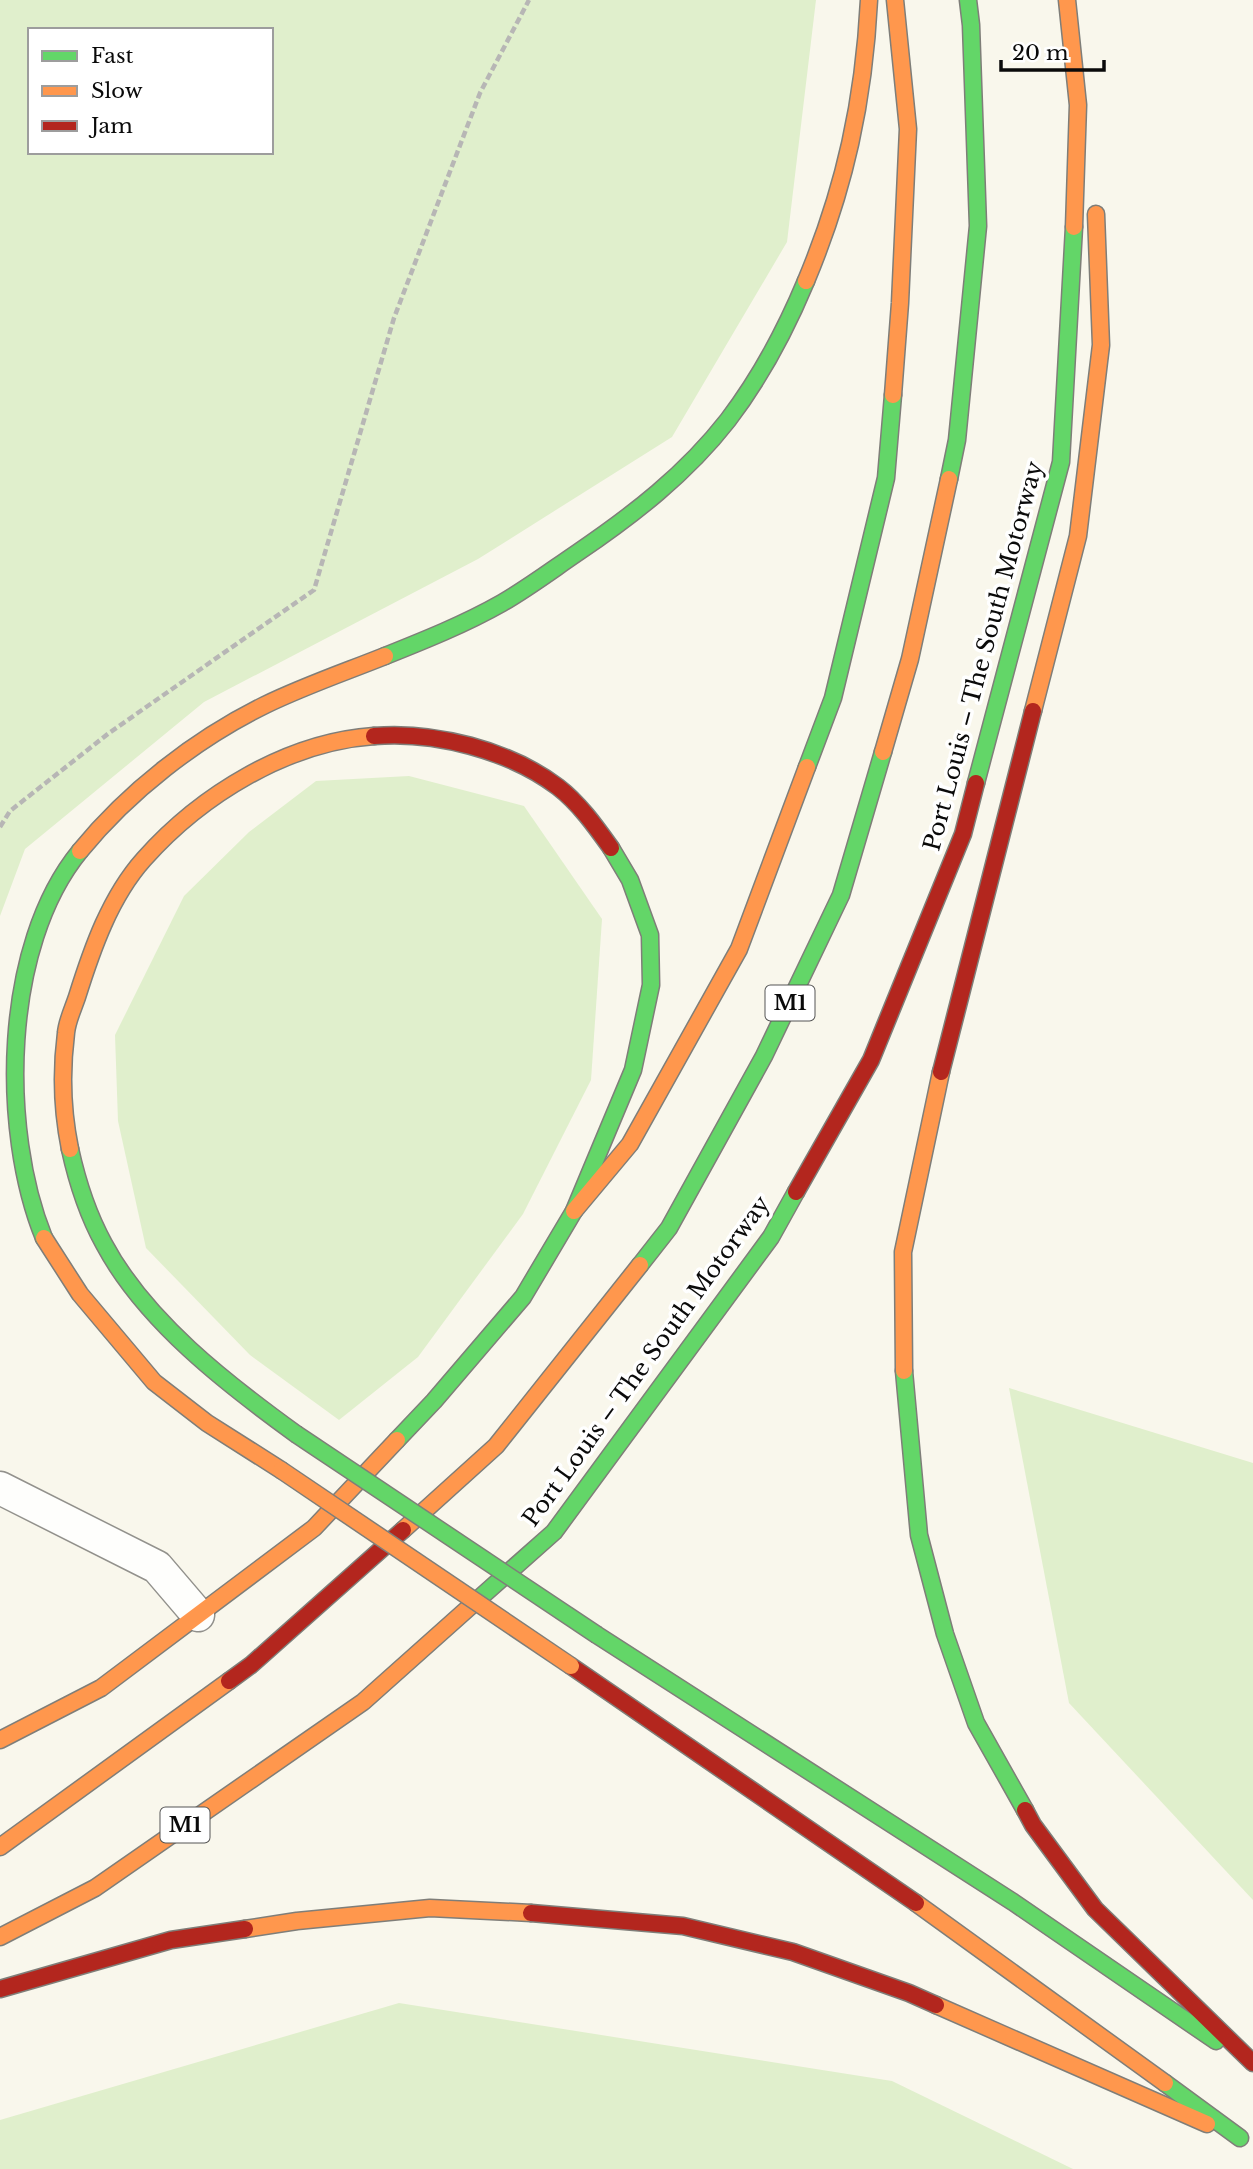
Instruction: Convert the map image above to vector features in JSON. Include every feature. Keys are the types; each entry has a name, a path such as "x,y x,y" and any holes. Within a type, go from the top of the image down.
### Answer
{"main road":[{"path":"869,0 867,64 850,155 835,204 794,307 767,362 733,413 692,462 652,499 605,535 501,604 387,656 331,676 251,712 165,769 128,799 99,828 69,866 26,955 14,1002 9,1050 9,1099 13,1143 24,1193 48,1244 77,1292 161,1389 221,1433 281,1470 571,1666 965,1936 1246,2142"},
{"path":"574,1211 630,1144 739,949 833,698 886,478 900,303 908,129 895,0"},
{"name":"M1","path":"0,1847 251,1665 496,1446 669,1228 765,1056 841,895 910,659 957,440 978,226 968,0"},
{"name":"Port Louis – The South Motorway","path":"0,1937 95,1888 363,1702 554,1532 771,1237 871,1060 963,834 1061,462 1074,240 1078,105 1067,0"},
{"path":"1078,105 1098,226 1101,345 1078,536 926,1139 903,1252 904,1389 919,1535 945,1634 976,1723 1033,1825 1095,1909 1253,2065"},
{"path":"0,1740 101,1688 314,1528 434,1401 523,1297 574,1211 633,1070 651,985 650,935 630,880 610,847 588,817 558,787 515,762 456,741 395,734 356,737 321,744 272,764 215,796 143,860 111,908 87,966 66,1030 63,1116 74,1168 104,1245 139,1295 181,1342 235,1390 296,1434 597,1635 1013,1902 1253,2065"},
{"path":"0,1989 171,1940 297,1920 430,1908 541,1913 683,1926 793,1952 909,1993 1246,2142"}],"street":[{"path":"0,1488 157,1567 198,1615"}],"path":[{"path":"0,827 10,811 109,733 314,590 394,318 480,93 529,0"}],"green space":[{"path":"0,0 816,0 787,242 672,437 478,559 204,702 25,849 0,916"},
{"path":"409,776 524,806 602,919 591,1080 523,1214 418,1357 339,1420 250,1355 146,1248 118,1121 115,1035 184,896 249,832 316,781"},
{"path":"1009,1388 1253,1463 1253,1900 1069,1703"},
{"path":"399,2003 892,2081 1073,2169 0,2169 0,2120"}],"traffic: fast":[{"path":"949,479 957,440 978,226 968,0"},
{"path":"976,783 1061,462 1074,227"},
{"path":"385,656 459,625 512,597 618,524 677,476 712,440 751,387 781,335 806,281"},
{"path":"807,767 833,698 886,478 893,395"},
{"path":"640,1265 669,1228 764,1056 841,895 883,752"},
{"path":"397,1440 523,1297 574,1211 633,1070 651,985 650,935 630,880 611,848"},
{"path":"44,1238 30,1194 20,1145 15,1093 16,1040 23,987 35,936 54,890 80,851"},
{"path":"70,1149 84,1198 98,1233 121,1272 142,1299 165,1325 216,1372 296,1434"},
{"path":"474,1603 554,1532 771,1237 796,1192"},
{"path":"904,1371 919,1535 945,1634 976,1723 1025,1810"},
{"path":"296,1434 597,1635"},
{"path":"597,1635 1013,1902 1216,2041"},
{"path":"1165,2083 1240,2138"}],"traffic: slow":[{"path":"806,281 832,212 850,143 863,73 869,0"},
{"path":"893,395 908,129 895,0"},
{"path":"1067,0 1078,105 1074,227"},
{"path":"1033,711 1078,536 1101,345 1096,214"},
{"path":"883,752 910,659 949,479"},
{"path":"80,851 142,787 214,734 280,698 385,656"},
{"path":"70,1149 63,1091 63,1062 68,1024 103,924 132,874 144,859 192,814 248,776 309,749 341,740 374,736"},
{"path":"574,1211 630,1144 739,949 807,767"},
{"path":"904,1371 903,1252 941,1072"},
{"path":"44,1238 80,1294 154,1382 207,1423 281,1470"},
{"path":"403,1530 496,1446 640,1265"},
{"path":"0,1740 101,1688 314,1528 397,1440"},
{"path":"281,1470 571,1666"},
{"path":"0,1937 95,1888 363,1702 474,1603"},
{"path":"0,1847 229,1681"},
{"path":"916,1903 1165,2083"},
{"path":"245,1929 430,1908 531,1913"},
{"path":"936,2005 1207,2124"}],"traffic: jam":[{"path":"941,1072 1033,711"},
{"path":"374,736 397,735 446,740 494,753 517,763 566,793 611,848"},
{"path":"796,1192 871,1060 963,834 976,783"},
{"path":"229,1681 251,1665 403,1530"},
{"path":"571,1666 916,1903"},
{"path":"1025,1810 1033,1825 1095,1909 1253,2063"},
{"path":"531,1913 683,1926 793,1952 936,2005"},
{"path":"0,1989 171,1940 245,1929"}]}
